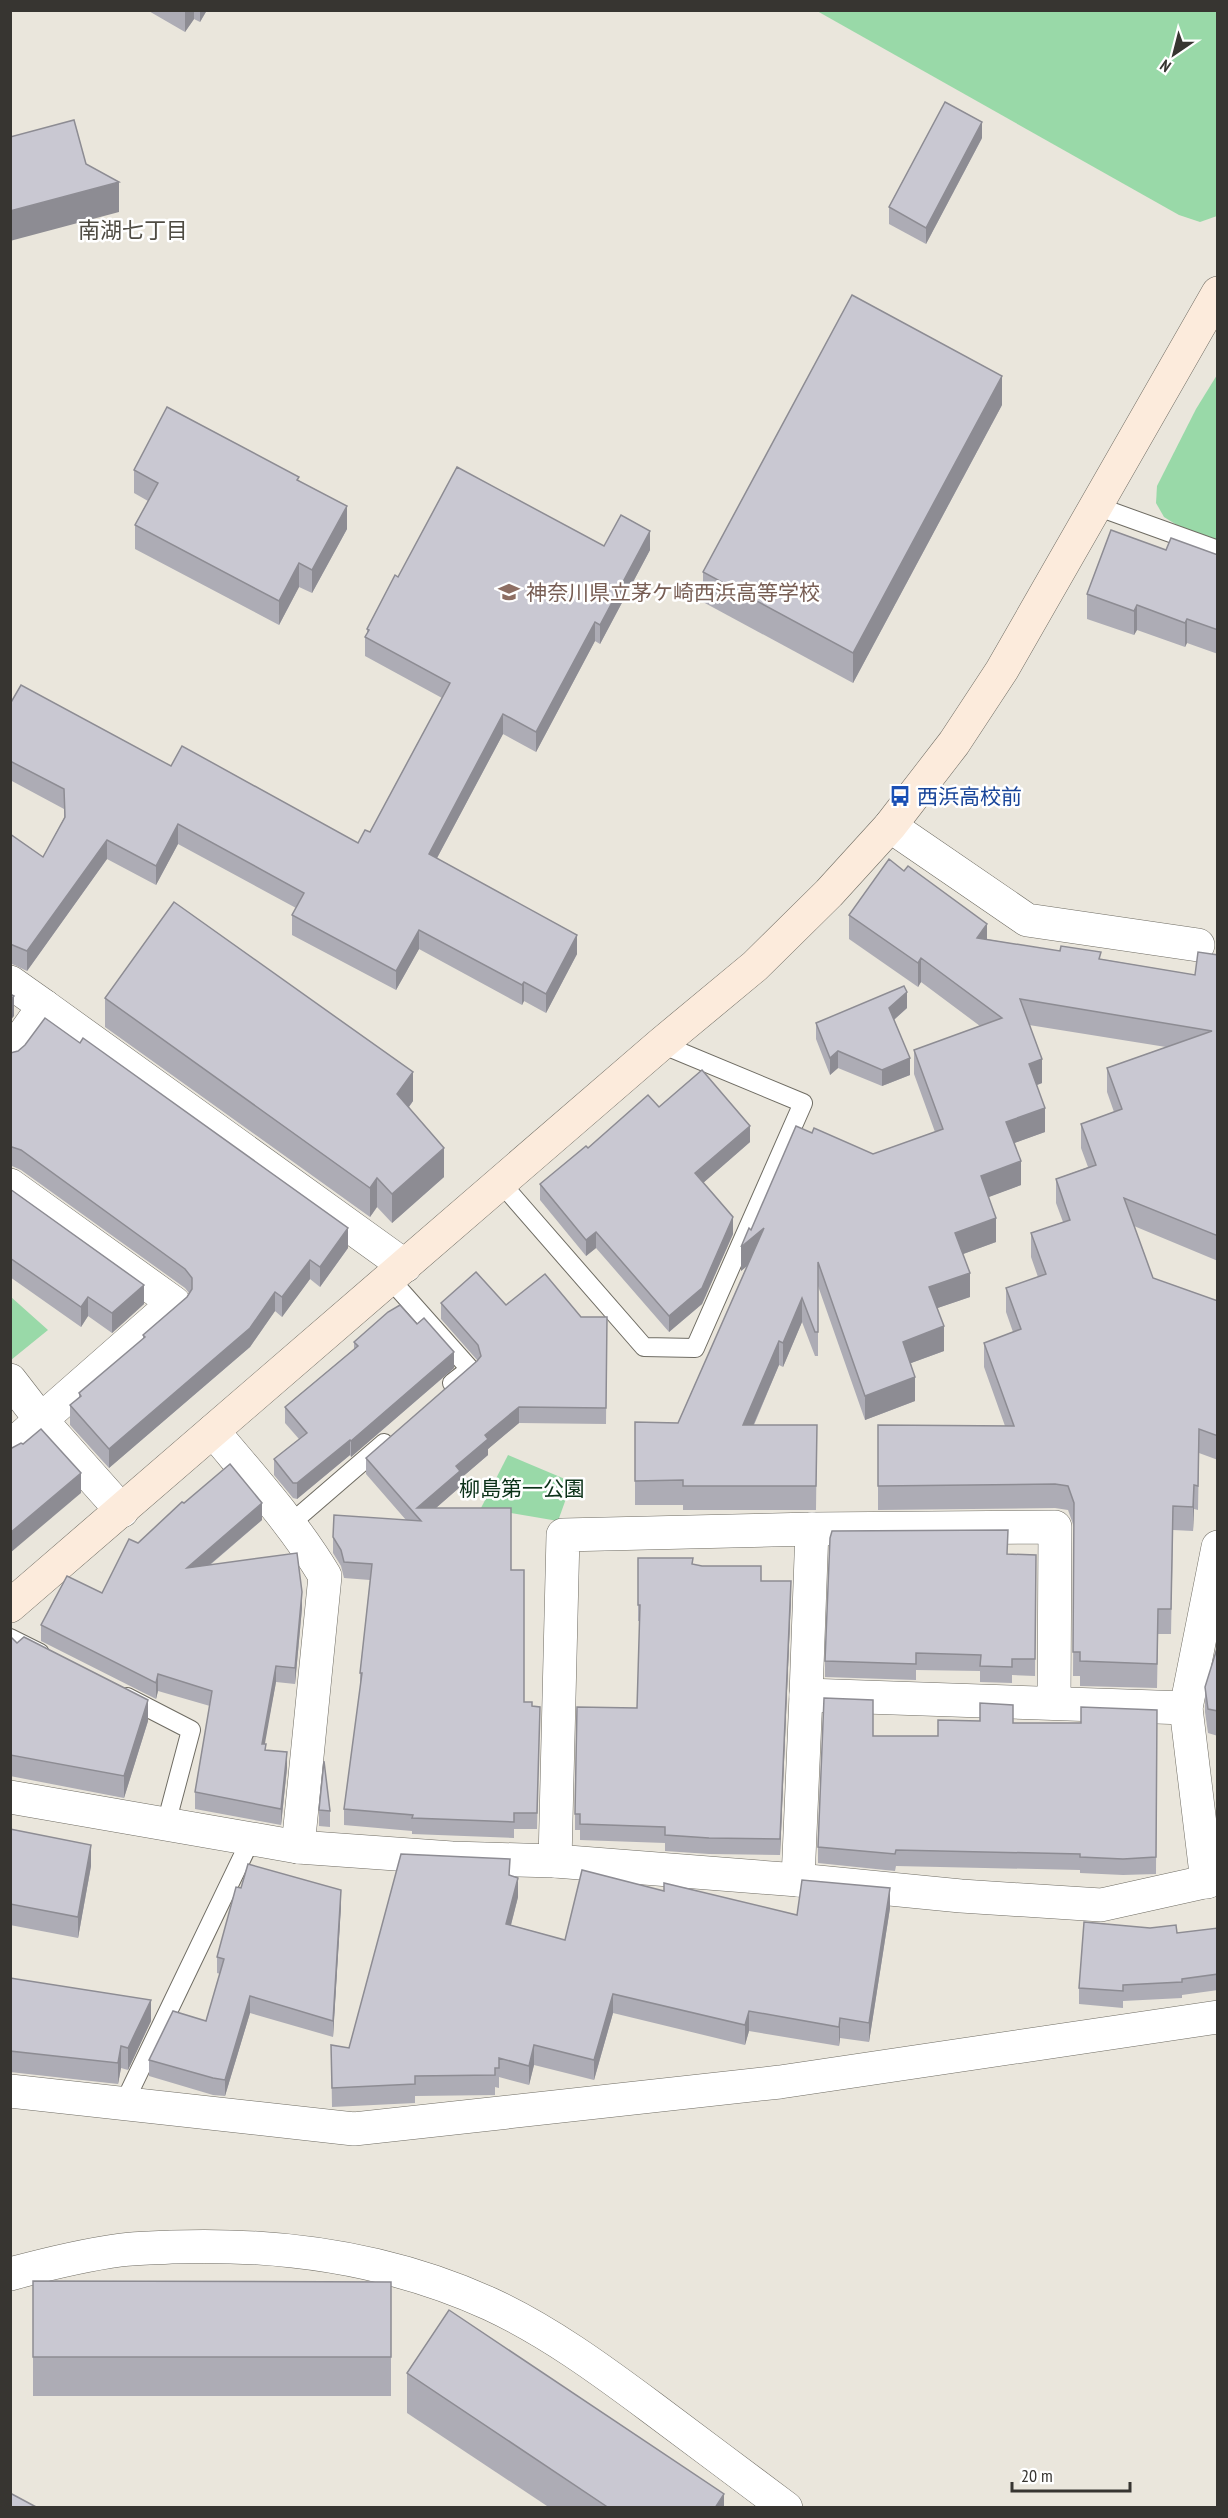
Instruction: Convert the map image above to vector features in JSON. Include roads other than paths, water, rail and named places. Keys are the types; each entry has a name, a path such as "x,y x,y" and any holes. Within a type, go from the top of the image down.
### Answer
{"street":[{"path":"10,1605 122,1511 661,1044 755,966 830,892 890,826 954,743 1002,670 1218,293"},
{"path":"890,826 1027,920 1198,945"},
{"path":"10,982 397,1272"},
{"path":"10,1054 44,1006"},
{"path":"10,1185 174,1303 10,1447"},
{"path":"10,1380 41,1420 122,1511"},
{"path":"213,1431 307,1546 325,1576 298,1847"},
{"path":"555,1861 563,1535 1055,1527 1054,1703"},
{"path":"798,1880 812,1530"},
{"path":"10,1797 298,1847 452,1858 555,1861 798,1880 961,1896 1101,1905 1212,1880 1186,1708 1218,1547"},
{"path":"806,1695 1186,1708"},
{"path":"10,2091 354,2129 780,2082 1218,2016"},
{"path":"10,2274 63,2260 123,2250 191,2247 256,2247 329,2256 397,2270 490,2304 542,2333 594,2365 786,2508"}],"lane":[{"path":"1096,506 1218,550"},
{"path":"501,1183 644,1347 694,1348 803,1103 661,1044"},
{"path":"397,1272 470,1369 442,1392"},
{"path":"290,1524 398,1431"},
{"path":"10,1638 53,1660"},
{"path":"106,1687 191,1730 166,1824"},
{"path":"124,2103 251,1839"}],"place":[{"name":"神奈川県立茅ケ崎西浜高等学校","path":"509,592"},
{"name":"西浜高校前","path":"900,796"}],"district":[{"name":"南湖七丁目","path":"133,230"}],"park label":[{"name":"柳島第一公園","path":"522,1488"}]}
